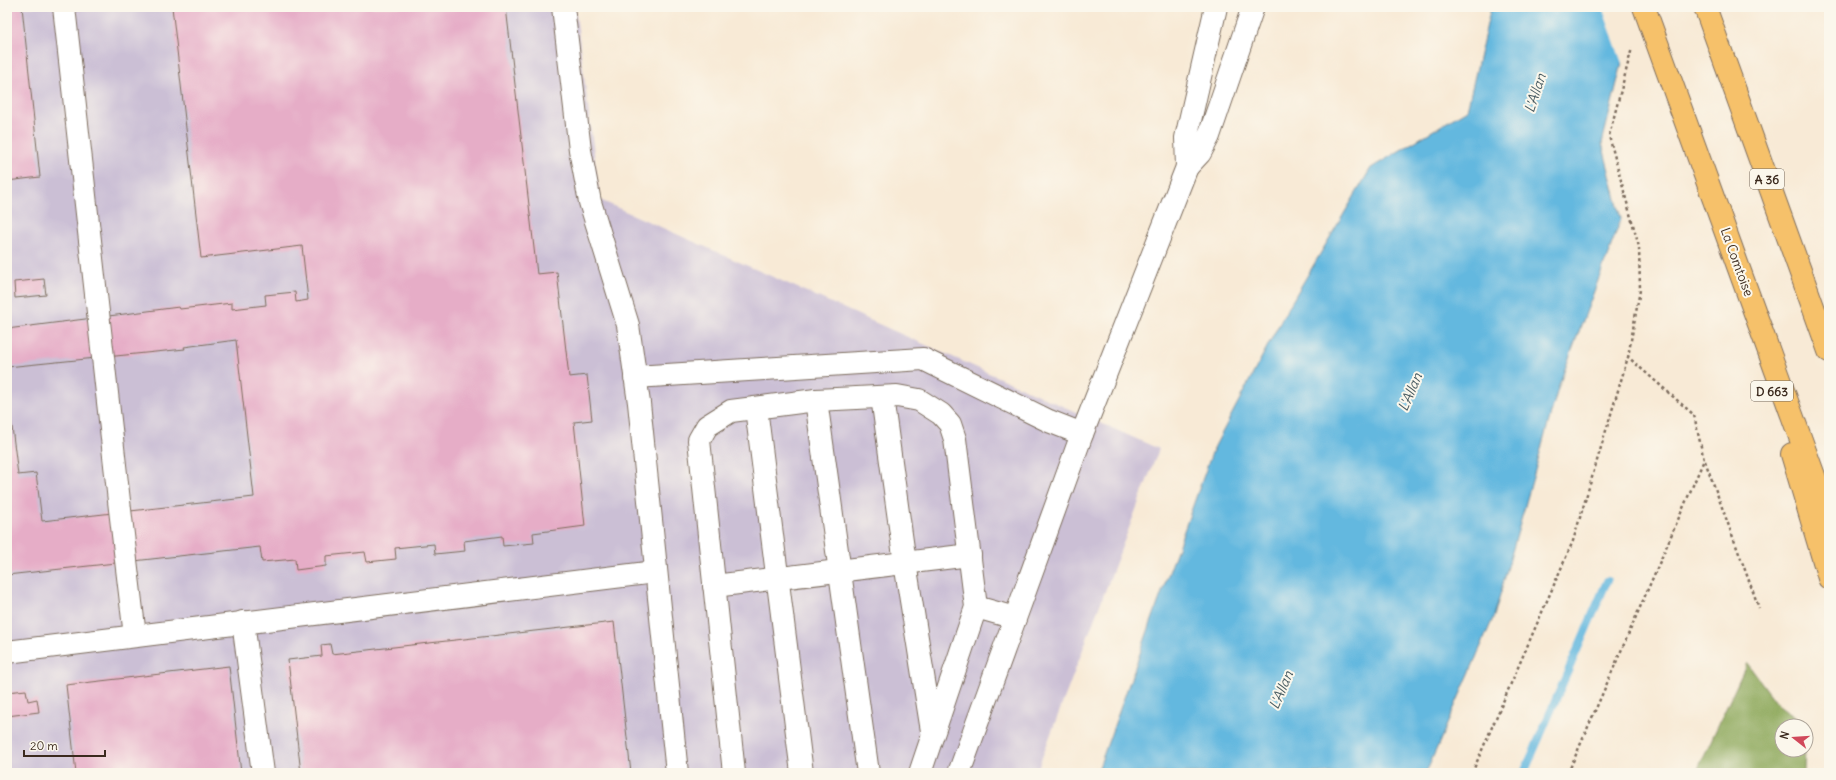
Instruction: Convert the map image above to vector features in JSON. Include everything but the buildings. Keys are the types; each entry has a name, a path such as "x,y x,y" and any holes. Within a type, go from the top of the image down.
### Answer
{"highway":[{"name":"La Comtoise","path":"1644,7 1829,517"},
{"name":"A 36","path":"1705,7 1829,351"},
{"name":"D 663","path":"1716,204 1829,578"}],"lane":[{"path":"64,7 118,501 135,636"},
{"path":"563,7 580,150 590,202 628,325 635,377 677,773"},
{"path":"959,773 1082,434 1187,167 1186,138 1216,7"},
{"path":"1187,167 1200,154 1209,136 1253,7"},
{"path":"635,377 923,359 1049,421 1082,434"},
{"path":"734,773 700,440 707,426 731,411 816,400 897,396 919,400 941,414 950,424 955,439 976,607 920,773"},
{"path":"882,397 905,563 933,734"},
{"path":"816,400 868,773"},
{"path":"756,408 802,773"},
{"path":"714,586 970,555"},
{"path":"7,652 655,572"},
{"path":"976,607 1015,618"},
{"path":"243,622 263,773"}],"path":[{"path":"1826,7 1829,17"},
{"path":"1472,773 1573,541 1628,357 1640,290 1639,247 1609,136 1632,45"},
{"path":"1628,357 1694,415 1704,460 1759,608"},
{"path":"1568,773 1704,460"}],"shaded area":[{"path":"7,7 575,7 600,200 1159,449 1036,773 7,773"}],"green space":[{"path":"1747,663 1779,706 1795,718 1774,718 1774,758 1805,758 1804,773 1696,773"}],"water":[{"name":"L'Allan","path":"1491,7 1636,7 1602,143 1621,219 1559,385 1494,616 1426,773 1097,773 1213,450 1284,315 1371,168 1467,110"}],"pier":[{"path":"1602,7 1638,7 1623,66"}],"waterway":[{"path":"1524,773 1607,581"}]}
